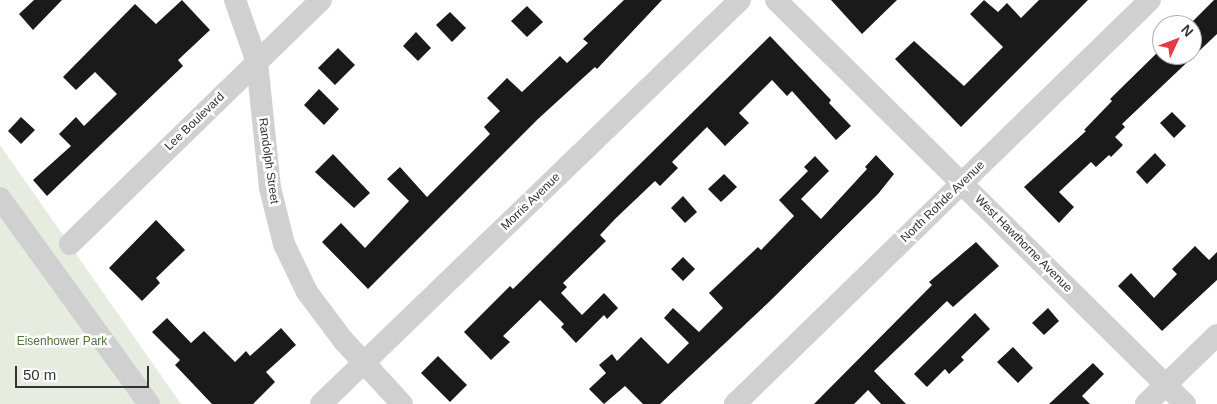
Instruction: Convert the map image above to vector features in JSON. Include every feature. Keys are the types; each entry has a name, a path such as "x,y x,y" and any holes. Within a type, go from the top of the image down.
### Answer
{"street":[{"name":"Randolph Street","path":"235,0 257,62 270,188 284,244 307,292 364,362 402,404"},
{"name":"Lee Boulevard","path":"70,244 321,0"},
{"name":"Morris Avenue","path":"321,404 740,0"},
{"name":"West Hawthorne Avenue","path":"776,0 1185,404"},
{"name":"North Rohde Avenue","path":"735,404 1150,0"},
{"path":"0,198 149,404"},
{"path":"1146,404 1217,335"}],"green space":[{"name":"Eisenhower Park","path":"0,145 181,404 0,404"}],"building":[{"path":"34,0 62,0 33,30 19,14"},
{"path":"182,0 210,30 178,60 183,66 47,196 33,180 71,146 59,134 76,117 84,126 117,94 95,72 76,90 63,77 135,4 156,24"},
{"path":"624,0 662,0 597,69 595,67 538,119 368,289 322,242 341,223 365,248 409,201 387,179 400,167 427,197 490,134 484,127 500,111 487,98 507,78 522,92 560,56 567,63 588,43 583,39"},
{"path":"831,0 897,0 862,34"},
{"path":"984,0 998,12 1007,3 1021,18 1039,0 1088,0 961,127 895,59 914,41 964,86 1003,47 970,14"},
{"path":"1214,0 1217,0 1217,34 1202,48 1202,15 1199,15"},
{"path":"527,6 543,22 527,37 511,21"},
{"path":"450,12 466,28 452,42 436,25"},
{"path":"416,32 431,48 418,61 403,46"},
{"path":"770,36 831,100 829,103 851,126 836,140 792,91 787,96 772,80 739,113 749,123 725,146 707,127 672,162 678,168 660,186 655,181 615,219 600,235 606,241 563,283 567,287 561,293 582,315 604,293 618,308 607,319 604,315 576,343 561,327 564,324 540,300 503,336 510,342 491,360 464,332 510,286 513,289"},
{"path":"338,48 355,65 335,85 318,68"},
{"path":"1152,58 1152,65 1184,65 1122,124 1125,127 1115,137 1123,145 1111,157 1109,155 1096,167 1091,162 1059,192 1074,207 1059,223 1024,187 1086,131 1084,130 1112,101 1110,99"},
{"path":"319,89 339,109 324,125 304,105"},
{"path":"1172,112 1186,126 1174,138 1160,123"},
{"path":"21,117 35,130 21,144 8,131"},
{"path":"1155,153 1166,165 1147,184 1136,172"},
{"path":"333,154 370,193 354,208 315,172"},
{"path":"876,155 894,174 878,194 769,302 660,404 643,404 625,386 604,404 589,389 606,373 599,365 612,354 617,361 641,337 668,364 689,343 664,318 673,308 699,332 723,308 709,293 758,247 761,250 794,216 779,200 808,171 804,167 815,156 829,171 801,199 821,219 867,169 865,167"},
{"path":"724,174 737,187 721,202 708,189"},
{"path":"683,196 697,212 685,223 671,208"},
{"path":"156,220 185,250 156,278 160,283 142,301 109,268"},
{"path":"976,242 999,266 953,307 947,301 874,371 906,404 881,404 868,390 854,404 814,404 932,285 929,282"},
{"path":"1195,246 1209,260 1217,252 1217,280 1162,331 1118,286 1131,273 1154,298 1177,274 1172,269"},
{"path":"683,257 695,269 683,281 671,269"},
{"path":"1048,308 1059,321 1044,335 1032,323"},
{"path":"975,313 990,329 961,357 964,360 949,374 945,369 927,387 914,374"},
{"path":"167,318 191,343 204,331 235,362 246,351 250,356 281,328 296,345 266,372 275,382 253,404 212,404 175,365 180,360 152,332"},
{"path":"1013,347 1033,368 1018,383 997,362"},
{"path":"438,356 467,385 450,402 421,373"},
{"path":"1093,363 1104,374 1082,396 1090,404 1049,404"}]}
